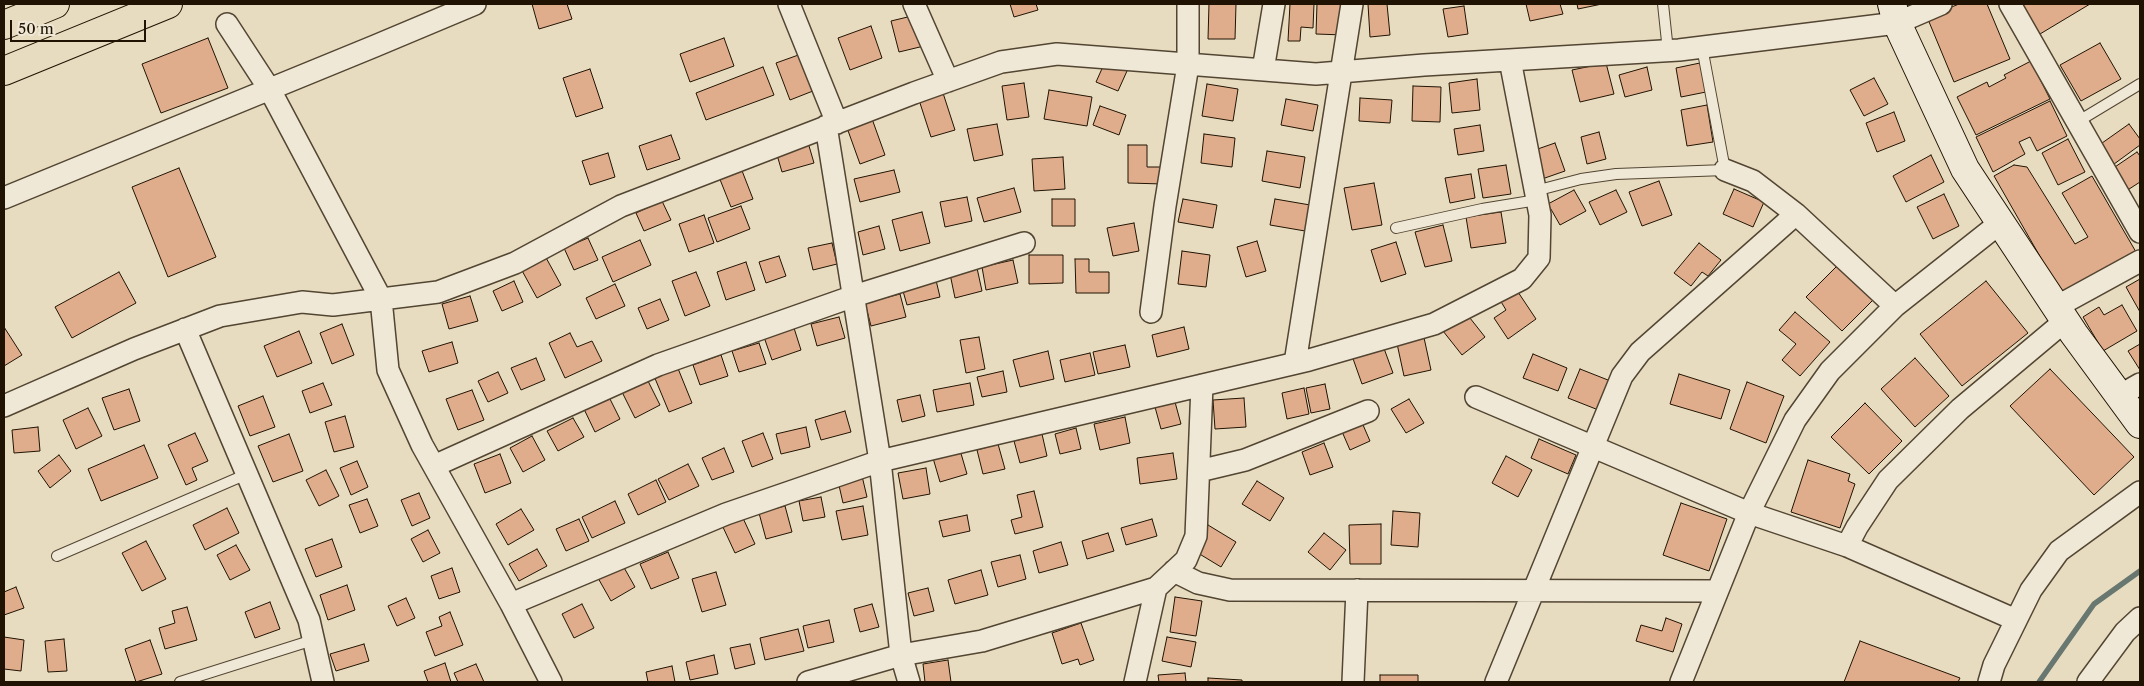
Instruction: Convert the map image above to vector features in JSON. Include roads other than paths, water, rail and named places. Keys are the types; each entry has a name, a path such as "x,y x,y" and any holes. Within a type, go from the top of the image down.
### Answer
{"highway":[{"path":"4,25 55,4"},
{"path":"4,71 168,4"}],"street":[{"path":"4,198 475,4"},
{"path":"789,4 832,124 854,296 880,461 901,655 909,682"},
{"path":"914,4 948,81"},
{"path":"1151,312 1188,65 1188,4"},
{"path":"1263,70 1274,4"},
{"path":"1295,363 1352,4"},
{"path":"4,406 134,349 220,316 302,302 333,304 438,292 507,266 621,206 832,124 1001,62 1057,54 1316,74 1702,47 1894,14 1941,4"},
{"path":"2010,4 2140,232"},
{"path":"1894,14 1965,169 2060,314 2130,390 2140,424"},
{"path":"227,24 270,90 381,299 388,370 422,445 511,604 551,682"},
{"path":"511,604 726,514 880,461 1295,363 1434,324 1522,279 1539,258 1540,215 1510,60"},
{"path":"1725,170 1753,181 1796,214 1895,306"},
{"path":"1496,682 1622,376 1640,352 1796,214"},
{"path":"1682,682 1749,513 1795,420 1825,378 1895,306 2000,223"},
{"path":"434,466 658,366 854,296 1024,243"},
{"path":"1847,546 1857,527 1888,480 1960,409 2060,314 2140,260"},
{"path":"186,329 309,620 323,682"},
{"path":"808,682 901,655 982,641 1156,588 1186,560 1196,536 1202,385"},
{"path":"1476,397 1749,513 1847,546 2016,620"},
{"path":"1199,471 1245,460 1368,411"},
{"path":"1989,682 1994,665 2031,590 2059,551 2140,492"},
{"path":"1174,571 1198,583 1230,590 1718,591"},
{"path":"1135,682 1156,588"},
{"path":"1353,682 1357,590"},
{"path":"2088,682 2124,632 2140,618"}],"lane":[{"path":"1663,4 1668,50"},
{"path":"1396,228 1536,195 1581,179 1616,174 1725,170 1702,47"},
{"path":"2077,122 2140,84"},
{"path":"58,556 247,474"},
{"path":"180,682 313,640"}],"waterway":[{"path":"2039,682 2094,604 2140,571"}]}
